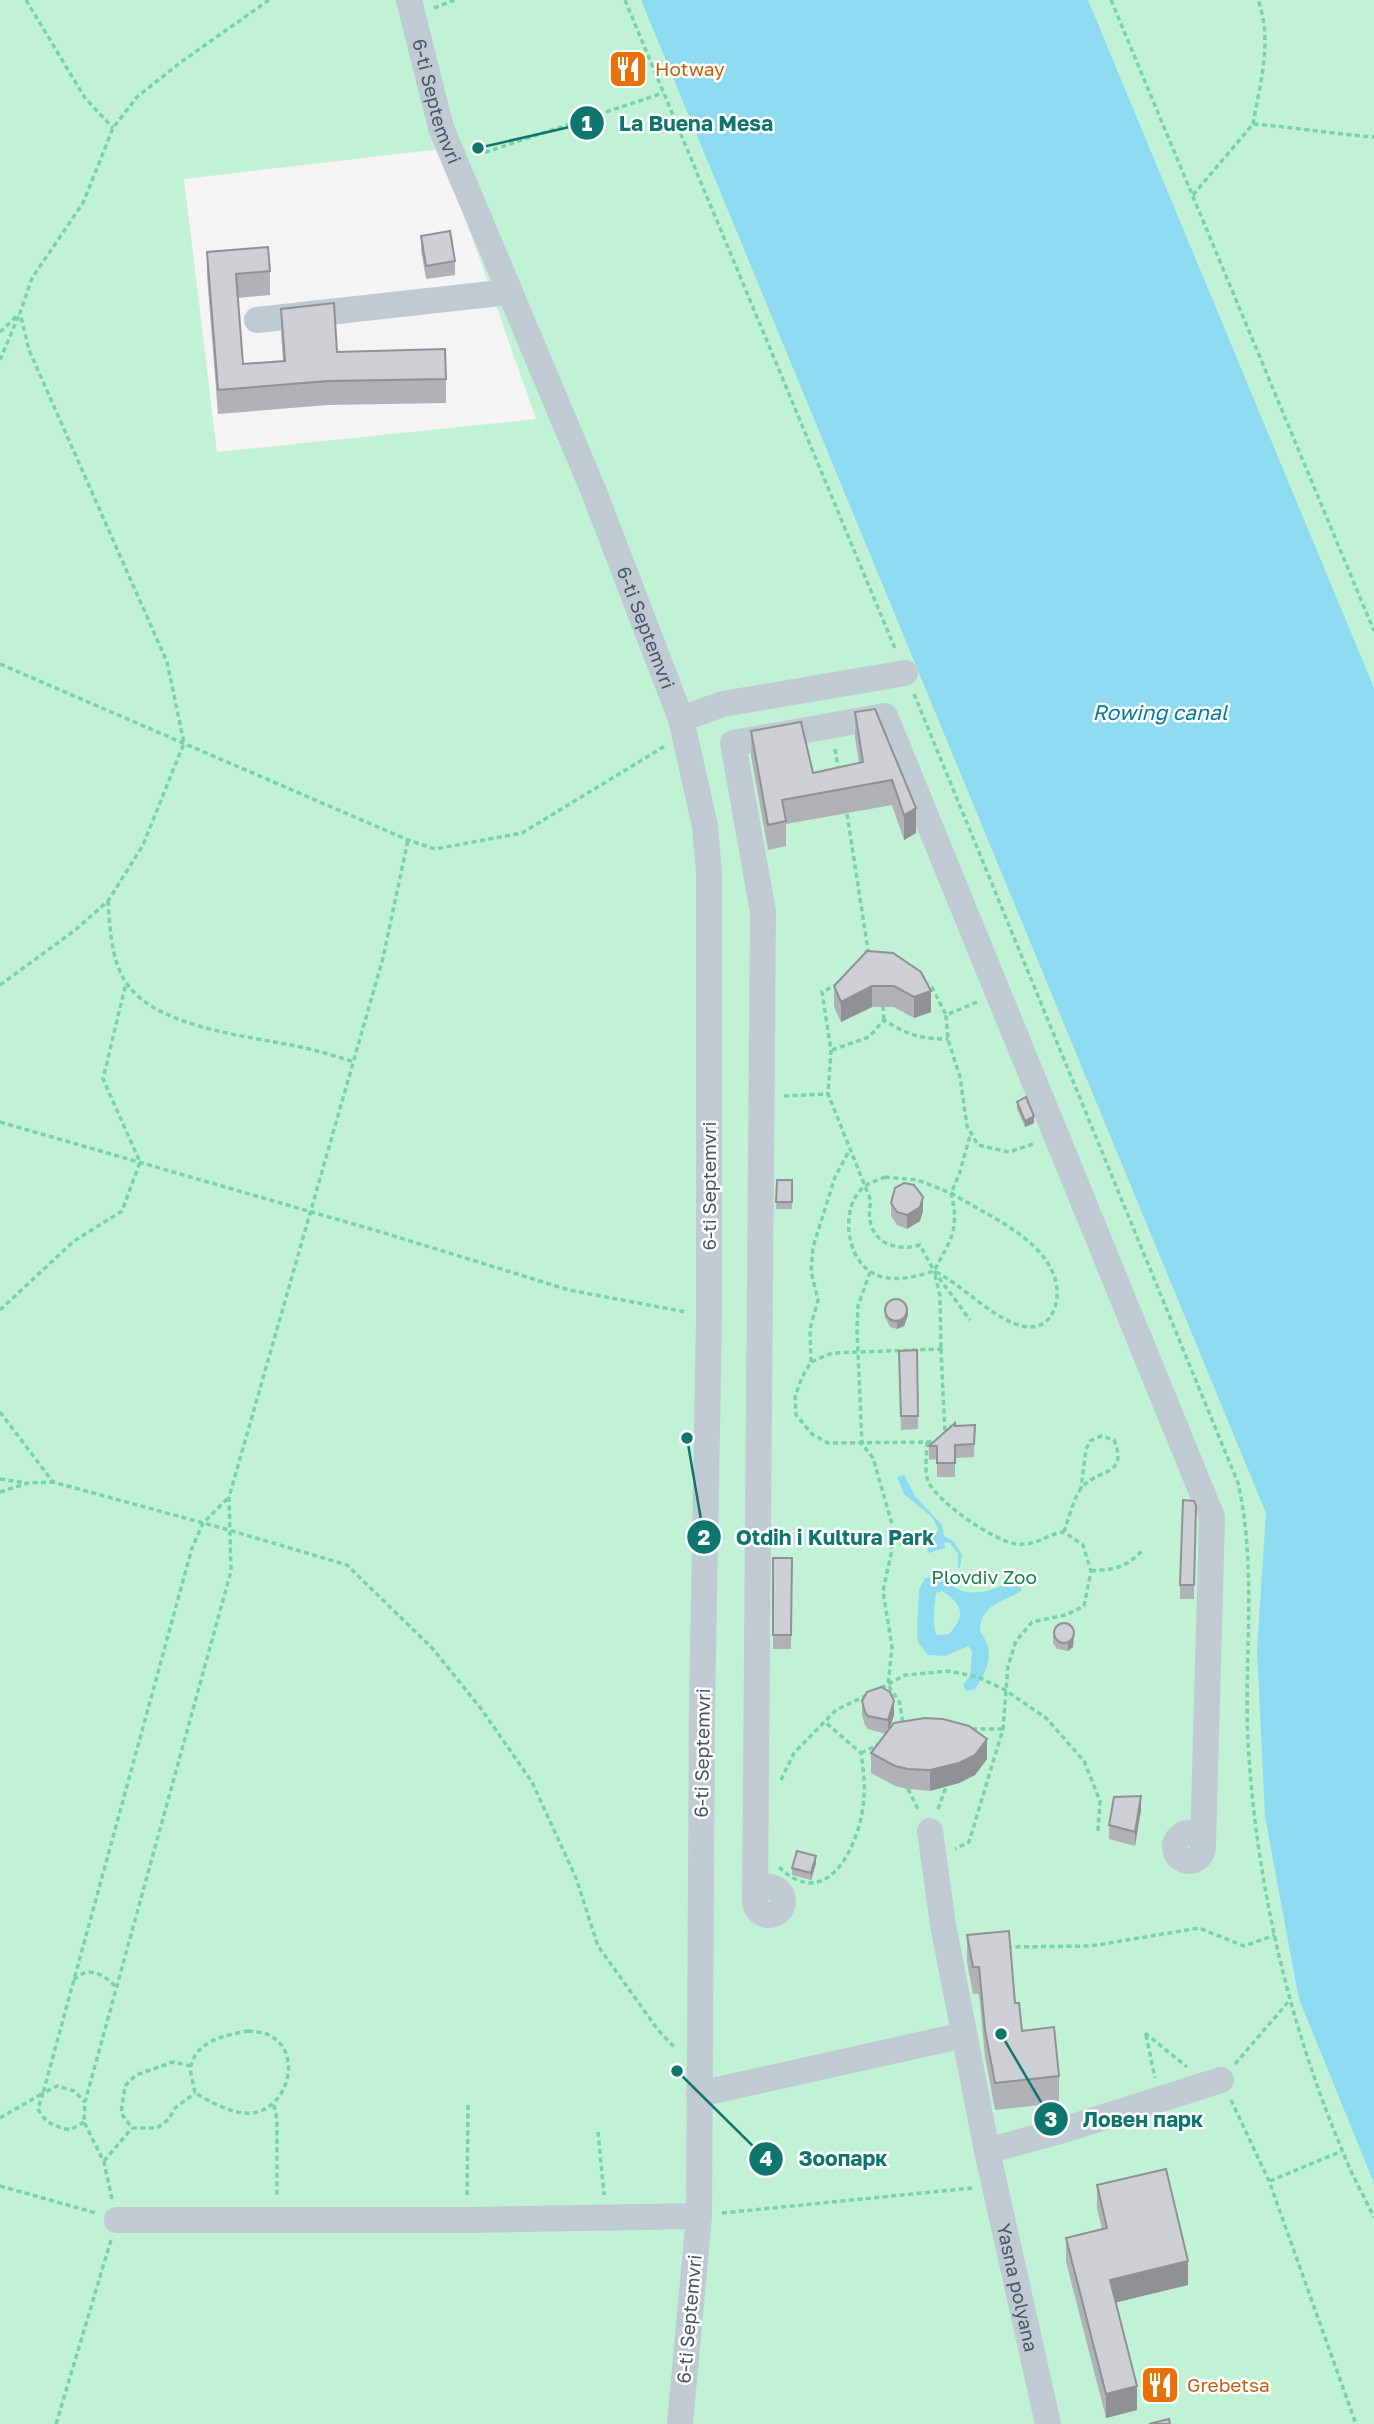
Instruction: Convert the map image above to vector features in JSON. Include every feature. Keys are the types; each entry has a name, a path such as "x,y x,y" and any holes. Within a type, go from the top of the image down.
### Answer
{"street":[{"name":"6-ti Septemvri","path":"409,0 441,128 594,492 682,727 705,826 709,873 709,1316 702,1710 699,2216 680,2424"},
{"path":"257,320 510,292"},
{"path":"682,727 723,705 905,673"},
{"path":"872,680 1212,1517 1203,1846"},
{"path":"755,1900 763,912 733,743 885,716"},
{"name":"Yasna polyana","path":"930,1831 943,1925 987,2151 1048,2424"},
{"path":"699,2083 964,2035"},
{"path":"987,2151 1214,2082"},
{"path":"117,2220 467,2220 699,2216"}],"path":[{"path":"26,0 85,98 113,128"},
{"path":"0,360 32,278 83,203 113,128 137,97 181,62 269,0"},
{"path":"450,0 455,0"},
{"path":"1111,0 1374,631"},
{"path":"1193,195 1253,124 1263,69 1265,18 1258,0"},
{"path":"455,163 663,93"},
{"path":"1253,124 1287,126 1336,135 1374,136"},
{"path":"0,332 20,313"},
{"path":"0,985 75,931 108,901 143,845 184,743 167,662 29,350 20,313"},
{"path":"0,664 408,840 435,849 522,833 682,727"},
{"path":"831,726 840,778"},
{"path":"847,814 868,950 861,959"},
{"path":"56,2424 117,2220 104,2161 84,2122 85,2102 231,1571 229,1497 383,958 408,840"},
{"path":"108,901 112,948 126,983 141,1000 162,1012 218,1031 299,1046 354,1062"},
{"path":"868,950 877,955"},
{"path":"848,979 822,992 831,1050 828,1094 849,1151 872,1201 868,1215 874,1234 888,1245 908,1248 920,1245 934,1271 970,1320"},
{"path":"923,982 932,987 946,1015 948,1039 960,1077 967,1126 978,1145 1009,1152 1055,1136"},
{"path":"0,1310 74,1241 122,1211 140,1162 103,1079 126,983"},
{"path":"946,1015 997,993"},
{"path":"831,1050 869,1037 884,1020 883,1006"},
{"path":"884,1020 901,1031 924,1039 948,1039"},
{"path":"762,1097 828,1094"},
{"path":"0,1122 311,1211 569,1290 709,1316"},
{"path":"849,1151 835,1177 813,1247 811,1271 818,1300 810,1329 811,1362 795,1397 796,1415 812,1434 828,1443 936,1442 944,1434 940,1296 934,1271 954,1234 956,1214 951,1193 971,1132"},
{"path":"885,1177 918,1180 951,1193 1003,1223 1030,1243 1052,1270 1059,1297 1051,1316 1040,1326 1024,1327 1001,1318 955,1282 934,1271 910,1278 891,1278 870,1272 855,1255 848,1227 851,1208 864,1187 885,1177"},
{"path":"870,1272 859,1306 856,1330 862,1444 873,1458 892,1524 883,1591 892,1647 888,1685 900,1703 904,1730"},
{"path":"811,1362 832,1353 859,1350 942,1349"},
{"path":"0,1412 53,1482"},
{"path":"1064,1532 1081,1488 1086,1449 1090,1441 1101,1436 1114,1440 1119,1453 1117,1464 1081,1488"},
{"path":"927,1442 928,1480 948,1506 984,1531 1014,1544 1037,1543 1064,1532 1083,1545 1091,1570 1084,1606 1066,1615 1032,1622 1016,1642 1008,1666 1003,1729 969,1842 934,1860"},
{"path":"0,1479 28,1483 53,1482 347,1565 433,1649 482,1710 532,1782 576,1878 598,1946 657,2030 699,2083"},
{"path":"0,1492 28,1483"},
{"path":"84,2122 70,2130 51,2125 44,2120 38,2109 191,1548 203,1523 229,1497"},
{"path":"891,1544 916,1543"},
{"path":"1091,1570 1119,1569 1132,1562 1144,1549"},
{"path":"778,1785 794,1753 836,1710 905,1675 949,1671 978,1677 1005,1690 1046,1718 1084,1760 1100,1801 1098,1831"},
{"path":"773,1861 792,1879 808,1884 825,1879 840,1867 852,1848 864,1797 861,1753 825,1722"},
{"path":"962,1730 1003,1729"},
{"path":"861,1753 889,1738"},
{"path":"1004,1947 1091,1946 1199,1928 1244,1946 1275,1935"},
{"path":"73,1980 84,1972 93,1972 108,1978 116,1987"},
{"path":"1214,2082 1290,2000"},
{"path":"248,2031 268,2034 282,2045 290,2067 285,2088 274,2105 252,2113 235,2111 195,2093 191,2066 202,2047 222,2036 248,2031"},
{"path":"1159,2099 1145,2033 1214,2082 1269,2181 1356,2424"},
{"path":"132,2128 121,2113 125,2086 136,2075 173,2062 191,2066"},
{"path":"0,2118 57,2086 74,2091 85,2102"},
{"path":"104,2161 132,2128 157,2128 169,2119 175,2108 195,2093"},
{"path":"467,2220 468,2103"},
{"path":"274,2105 278,2120 277,2221"},
{"path":"598,2132 606,2218"},
{"path":"1269,2181 1342,2151"},
{"path":"0,2186 117,2220"},
{"path":"699,2216 995,2186"}],"green space":[{"name":"Plovdiv Zoo","path":"0,0 1374,0 1374,2424 0,2424","holes":["441,149 536,419 217,452 184,179"]}],"water":[{"name":"Rowing canal","path":"641,0 1088,0 1374,688 1374,2183 1299,1999 1265,1817 1257,1650 1266,1513"},
{"path":"904,1475 915,1496 942,1525 944,1536 953,1541 962,1555 960,1567 958,1568 958,1554 950,1543 944,1542 945,1548 928,1553 926,1537 939,1531 933,1518 904,1494 897,1477"},
{"path":"935,1577 960,1590 974,1593 988,1591 1014,1580 1021,1583 1021,1591 993,1606 984,1615 980,1632 989,1653 987,1668 975,1689 966,1691 963,1685 970,1676 972,1651 968,1646 945,1656 928,1655 918,1642 919,1590 925,1578","holes":["942,1591 958,1606 960,1616 949,1634 936,1635 936,1593"]}],"building":[{"path":"450,231 455,261 426,266 421,236"},
{"path":"268,247 270,271 236,274 243,364 285,361 281,309 334,303 337,352 445,349 446,379 328,381 218,390 207,252"},
{"path":"875,709 916,808 904,815 892,780 782,800 786,821 768,825 751,731 801,722 813,773 863,762 855,712"},
{"path":"867,951 893,953 921,972 931,991 914,997 894,986 872,986 841,1002 834,986"},
{"path":"1026,1097 1034,1116 1025,1121 1017,1102"},
{"path":"777,1180 792,1180 792,1202 776,1202"},
{"path":"904,1183 914,1185 923,1197 920,1207 907,1215 897,1212 891,1203 895,1188"},
{"path":"896,1299 904,1302 907,1310 904,1318 896,1321 888,1318 885,1310 888,1302"},
{"path":"917,1350 918,1416 901,1416 899,1351"},
{"path":"955,1423 955,1426 975,1425 974,1444 955,1445 955,1463 937,1463 937,1446 929,1446"},
{"path":"1183,1500 1194,1501 1196,1506 1194,1585 1180,1585"},
{"path":"773,1558 792,1558 791,1635 773,1635"},
{"path":"1060,1623 1068,1623 1074,1633 1068,1643 1060,1643 1054,1637 1054,1629"},
{"path":"881,1687 890,1692 894,1701 888,1720 868,1716 862,1701 867,1692"},
{"path":"925,1718 943,1719 969,1726 987,1739 975,1755 959,1763 930,1770 895,1766 871,1753 894,1723"},
{"path":"1141,1796 1135,1832 1109,1825 1114,1797"},
{"path":"797,1851 816,1856 811,1873 792,1868"},
{"path":"1009,1931 1015,2003 1019,2003 1022,2031 1054,2027 1059,2076 995,2083 985,2030 979,1967 973,1967 967,1935"},
{"path":"1166,2169 1188,2261 1110,2280 1137,2386 1106,2394 1066,2238 1107,2228 1097,2185"},
{"path":"1169,2419 1170,2424 1149,2424"}],"place":[{"name":"Hotway","path":"628,69"},
{"name":"La Buena Mesa","path":"478,148"},
{"name":"Otdih i Kultura Park","path":"687,1438"},
{"name":"Ловен парк","path":"1001,2034"},
{"name":"Зоопарк","path":"677,2071"},
{"name":"Grebetsa","path":"1160,2385"}]}
